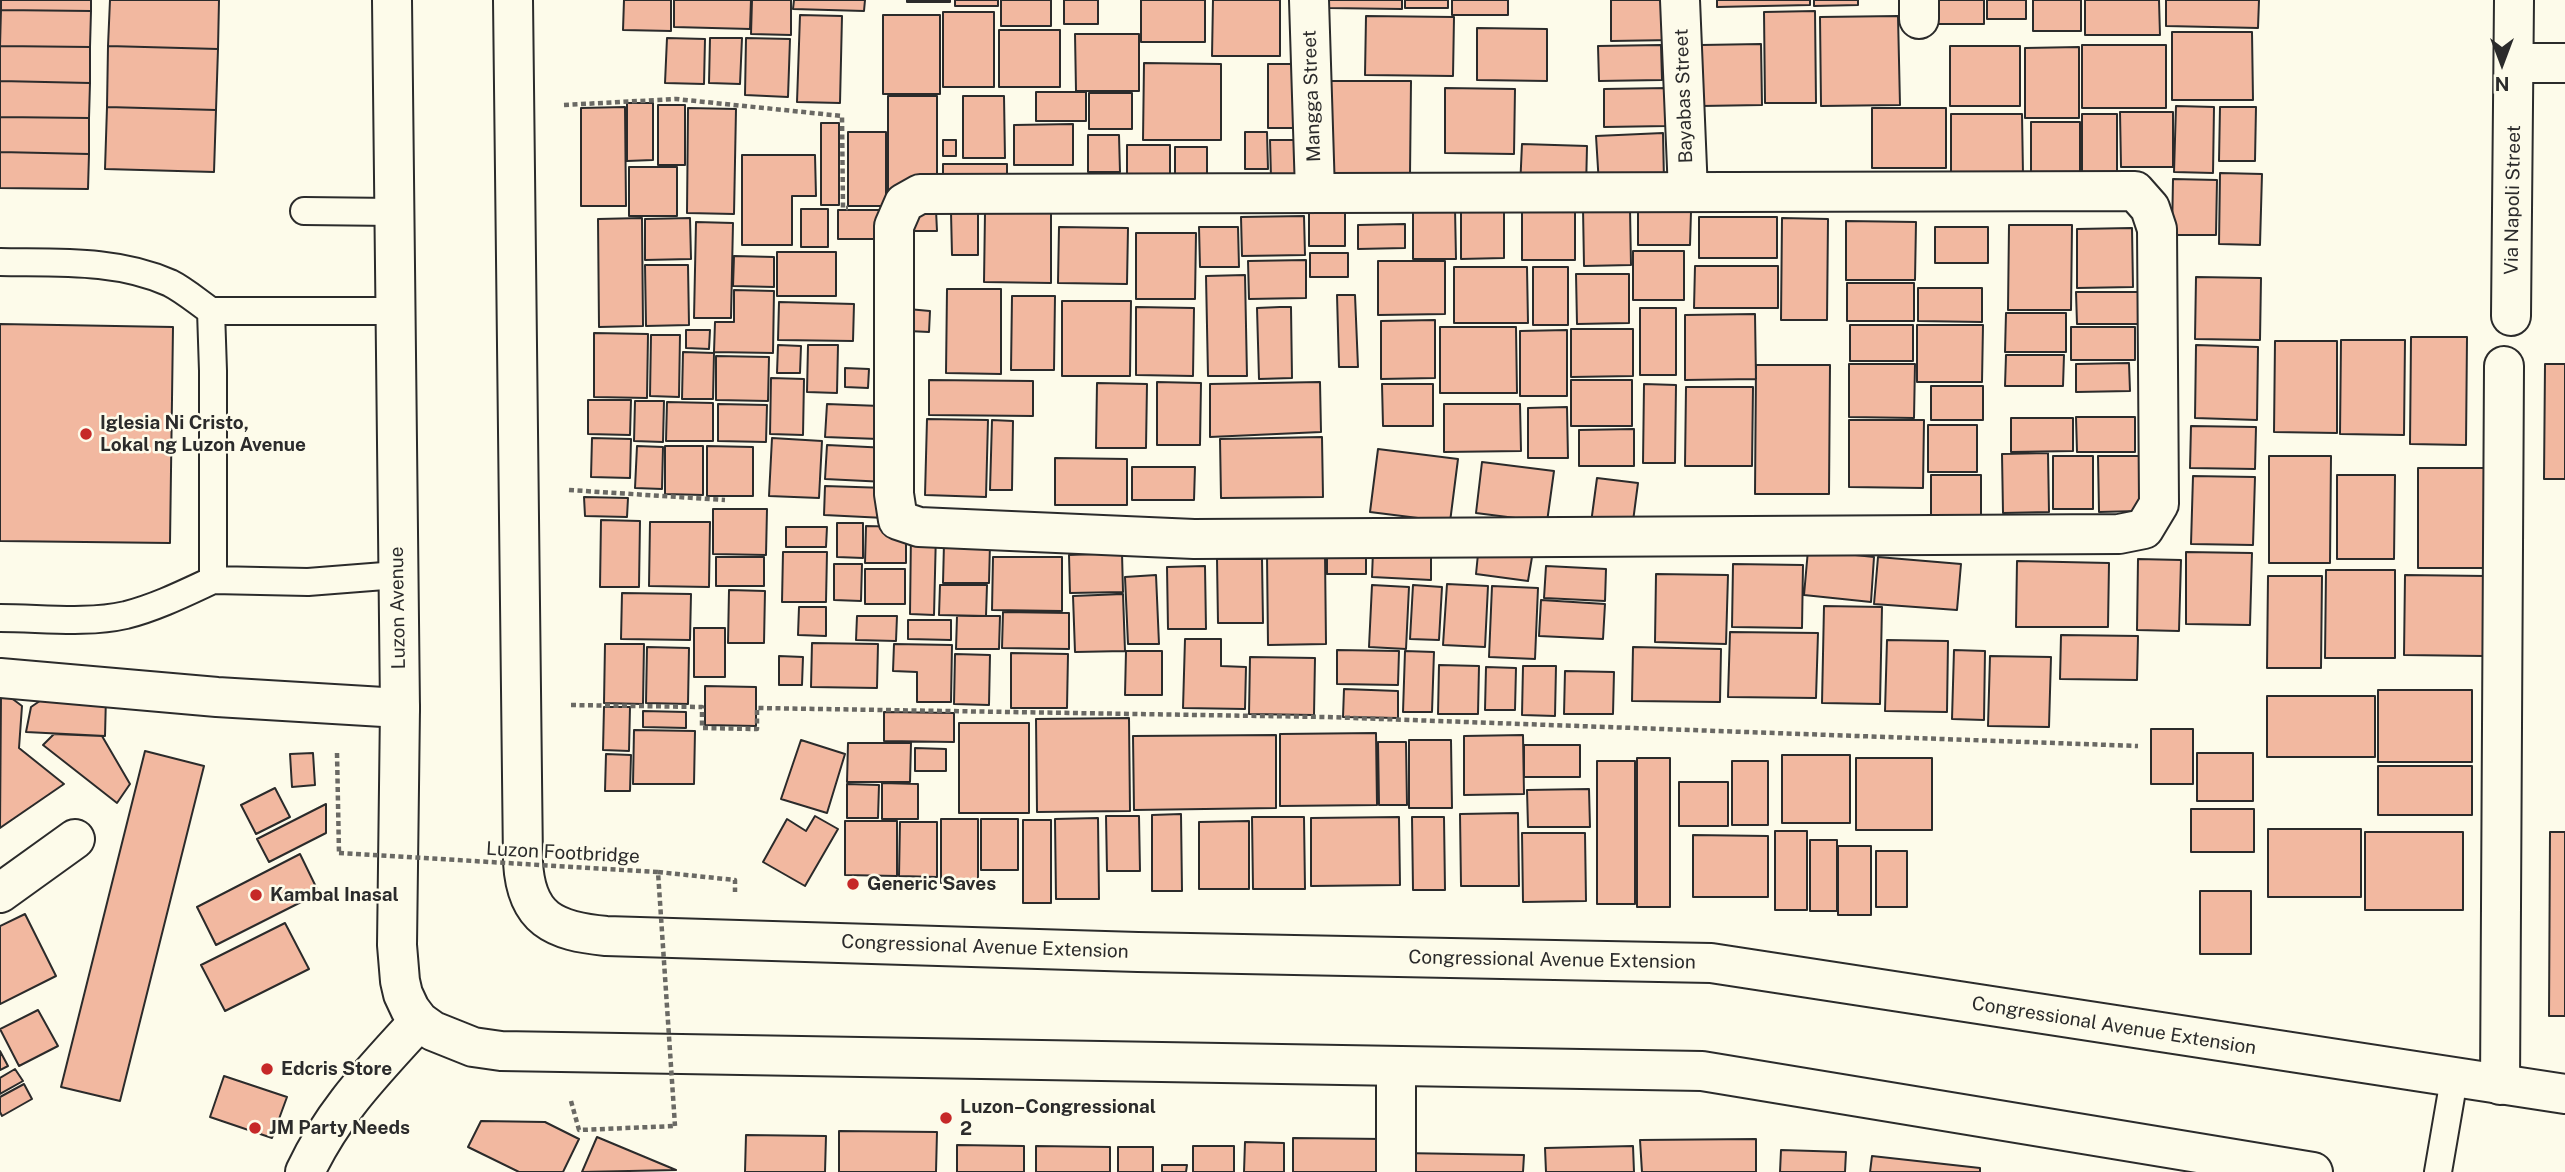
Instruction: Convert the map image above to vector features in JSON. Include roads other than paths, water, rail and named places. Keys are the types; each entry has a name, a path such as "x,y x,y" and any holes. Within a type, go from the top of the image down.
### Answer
{"main road":[{"name":"Luzon Avenue","path":"392,0 400,708 397,945 403,994 419,1021"},
{"name":"Congressional Avenue Extension","path":"513,0 524,879 528,896 536,910 548,922 564,929 607,936 1152,952 1711,963 2565,1094"},
{"name":"Mangga Street","path":"1309,0 1315,192"},
{"name":"Bayabas Street","path":"1681,0 1688,192"},
{"name":"Via Napoli Street","path":"2511,316 2514,0"},
{"path":"2515,63 2565,63"},
{"path":"2135,191 2150,208 2157,229 2159,505 2144,529 2105,534 1194,538 919,527 898,520 894,494 894,226 904,203 919,194 1688,192 2135,191"},
{"path":"2500,1085 2504,366"},
{"path":"0,678 217,697 400,708"},
{"path":"0,893 75,839"},
{"path":"306,1172 320,1140 341,1108 419,1021 452,1040 473,1047 500,1051 1702,1071 2313,1172"},
{"path":"1396,1066 1396,1172"}],"lane":[{"path":"304,211 394,212"},
{"path":"0,262 99,264 136,271 172,284 211,311 395,311"},
{"path":"211,311 213,580"},
{"path":"0,618 84,619 125,615 162,603 213,580 308,582 397,575"},
{"path":"2438,1172 2454,1079"}],"place":[{"name":"Iglesia Ni Cristo, Lokal ng Luzon Avenue","path":"86,434"},
{"name":"Generic Saves","path":"853,884"},
{"name":"Kambal Inasal","path":"256,895"},
{"name":"Edcris Store","path":"267,1069"},
{"name":"Luzon–Congressional 2","path":"946,1118"},
{"name":"JM Party Needs","path":"255,1128"}]}
